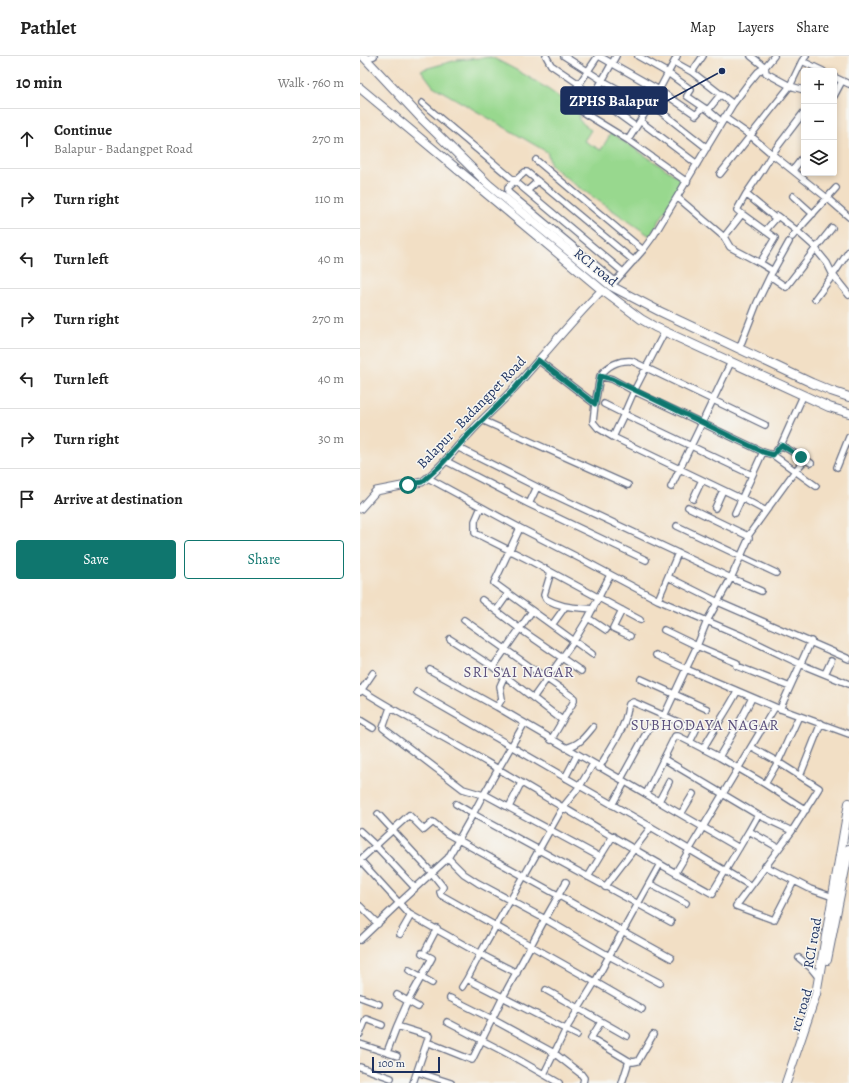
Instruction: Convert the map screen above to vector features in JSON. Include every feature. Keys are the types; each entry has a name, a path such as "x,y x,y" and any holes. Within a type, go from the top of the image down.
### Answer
{"main road":[{"path":"368,57 431,127 488,184 613,284 638,301 692,327 824,389 849,397"},
{"name":"RCI road","path":"360,88 602,290 641,319 676,337 803,396 829,407 849,413"},
{"path":"421,138 431,127"},
{"path":"676,337 681,334 683,330 683,322"},
{"path":"685,340 683,335 686,330 692,327"},
{"name":"RCI road","path":"786,1083 802,1043 816,994 833,897 840,877 849,803"},
{"name":"rci road","path":"791,1083 802,1043 816,1008 823,982 840,877 849,849"}],"street":[{"path":"546,56 551,65 636,127"},
{"path":"564,56 603,82 647,105 651,104 707,148"},
{"path":"687,182 628,140 567,103 598,56 659,90 696,115 721,94"},
{"path":"584,113 603,82 616,56"},
{"path":"638,56 668,73 690,88 691,90 687,96 705,109 750,136 849,217"},
{"path":"628,140 651,104 677,56"},
{"path":"692,72 703,56"},
{"path":"751,56 765,67 766,73 790,86 801,89"},
{"path":"634,261 527,172 525,172 508,187 508,192 613,284 634,261 654,235 733,104 758,72 765,67 774,56"},
{"path":"720,174 790,86 806,56"},
{"path":"802,61 816,68"},
{"path":"674,62 692,72 733,104"},
{"path":"837,92 849,77"},
{"path":"422,103 623,272"},
{"path":"760,263 775,238 737,210 772,154 801,116"},
{"path":"640,121 697,164"},
{"path":"536,160 643,250"},
{"path":"793,170 801,160"},
{"path":"527,191 538,181"},
{"path":"792,237 836,188"},
{"path":"746,194 775,218 778,216 816,248 828,263 833,276 849,296"},
{"path":"793,196 813,214"},
{"path":"677,197 724,237 730,247 760,263 786,287 832,228"},
{"path":"724,237 742,214"},
{"path":"765,231 775,218"},
{"path":"739,349 757,303 789,242"},
{"path":"815,299 833,276 849,251"},
{"name":"Balapur - Badangpet Road","path":"360,509 376,491 422,482 428,478 446,461 482,420 514,389 570,324 602,290"},
{"path":"613,437 634,391 665,331"},
{"path":"538,360 595,404"},
{"path":"765,425 632,360 625,360 610,366 600,376 595,404 595,426 613,437 766,510"},
{"path":"671,487 730,362"},
{"path":"600,376 612,379 634,391 763,452 773,455 816,486"},
{"path":"773,455 781,445 803,396"},
{"path":"604,404 752,475"},
{"path":"482,420 628,485"},
{"path":"837,467 849,437"},
{"path":"664,716 707,621 731,578 748,536 795,471 808,461 781,445"},
{"path":"457,447 537,487 761,591"},
{"path":"735,513 763,452"},
{"path":"446,461 529,504 646,560"},
{"path":"428,478 658,600 742,636 800,664 849,684"},
{"path":"693,499 702,480"},
{"path":"529,504 537,487"},
{"path":"715,508 723,490"},
{"path":"482,507 475,521 475,533 640,620"},
{"path":"688,507 748,536"},
{"path":"677,526 776,573"},
{"path":"520,528 494,582 508,594 592,654"},
{"path":"658,600 678,553"},
{"path":"551,572 544,595 546,599 565,607 570,606 593,609"},
{"path":"533,698 574,641 593,609 610,575"},
{"path":"668,577 718,602 811,641 849,659"},
{"path":"496,610 508,594"},
{"path":"482,600 520,629 581,671"},
{"path":"552,625 565,607"},
{"path":"622,610 613,628 630,636"},
{"path":"492,667 532,611"},
{"path":"588,618 606,630"},
{"path":"464,620 572,696 575,700 551,740"},
{"path":"664,630 738,663 737,666 790,687"},
{"path":"450,639 492,667 562,720"},
{"path":"676,872 751,747 778,708 790,687 811,641"},
{"path":"656,655 752,698 849,734"},
{"path":"825,674 831,661"},
{"path":"430,670 497,707 599,768 739,848"},
{"path":"373,673 360,690 660,864 713,893 725,870 758,816"},
{"path":"497,707 502,699 500,686 504,677"},
{"path":"641,679 707,709"},
{"path":"417,692 751,886"},
{"path":"703,749 712,732 726,713 738,692"},
{"path":"719,757 752,698"},
{"path":"599,768 619,733 629,704 633,702 696,730 690,742"},
{"path":"390,708 383,728 463,788 483,794 509,807 600,857"},
{"path":"765,784 778,762 799,716"},
{"path":"360,720 373,728"},
{"path":"740,721 761,731"},
{"path":"800,776 821,723"},
{"path":"360,940 448,858 524,724"},
{"path":"566,748 576,745 584,739 593,727"},
{"path":"612,805 649,728"},
{"path":"646,794 676,736 719,757 806,810"},
{"path":"751,747 819,788 792,831 736,906 774,920 794,881"},
{"path":"565,778 577,755"},
{"path":"664,759 758,816 792,831"},
{"path":"462,986 563,807 580,786 593,764"},
{"path":"659,801 669,782"},
{"path":"509,807 521,783"},
{"path":"681,814 693,794"},
{"path":"456,804 538,851 670,922"},
{"path":"378,814 443,887 440,892 441,895 642,1009"},
{"path":"517,973 411,915 360,860 409,815 424,830 433,822 446,833 458,840 671,958"},
{"path":"605,887 651,827"},
{"path":"360,831 415,888"},
{"path":"749,831 779,848"},
{"path":"588,877 613,836"},
{"path":"448,858 464,874 660,983"},
{"path":"544,1074 566,1029 595,982 660,864"},
{"path":"765,866 810,889 833,897"},
{"path":"427,1042 472,1060 503,997 566,882"},
{"path":"650,884 686,903"},
{"path":"360,906 378,924"},
{"path":"400,934 411,915"},
{"path":"387,1052 408,1001 432,958 424,950 437,928"},
{"path":"799,958 811,968 819,978"},
{"path":"409,970 432,983"},
{"path":"467,978 577,1035"},
{"path":"546,990 627,1036"},
{"path":"397,996 418,1007"},
{"path":"360,997 379,1004"},
{"path":"450,998 554,1053 582,1074 584,1078 583,1083"},
{"path":"360,1034 363,1018 382,1025"},
{"path":"446,1022 482,1040 559,1083"},
{"path":"601,1022 592,1038 628,1061 638,1061 653,1035"},
{"path":"397,1026 429,1036 413,1083"},
{"path":"360,1044 397,1056"},
{"path":"622,1083 628,1061"},
{"path":"360,1067 391,1078"},
{"path":"417,1072 451,1083"}],"green space":[{"path":"491,57 537,82 579,113 579,120 591,130 584,141 601,150 611,133 684,181 650,236 577,186 551,166 547,152 433,86 421,70 457,60"}],"place":[{"name":"ZPHS Balapur","path":"722,71"}],"district":[{"name":"SRI SAI NAGAR","path":"519,672"},
{"name":"SUBHODAYA NAGAR","path":"705,725"}],"route":[{"path":"408,485 422,482 446,461 469,434 514,389 538,360 595,404 600,376 612,379 634,391 763,452 773,455 781,445 801,457"}]}
